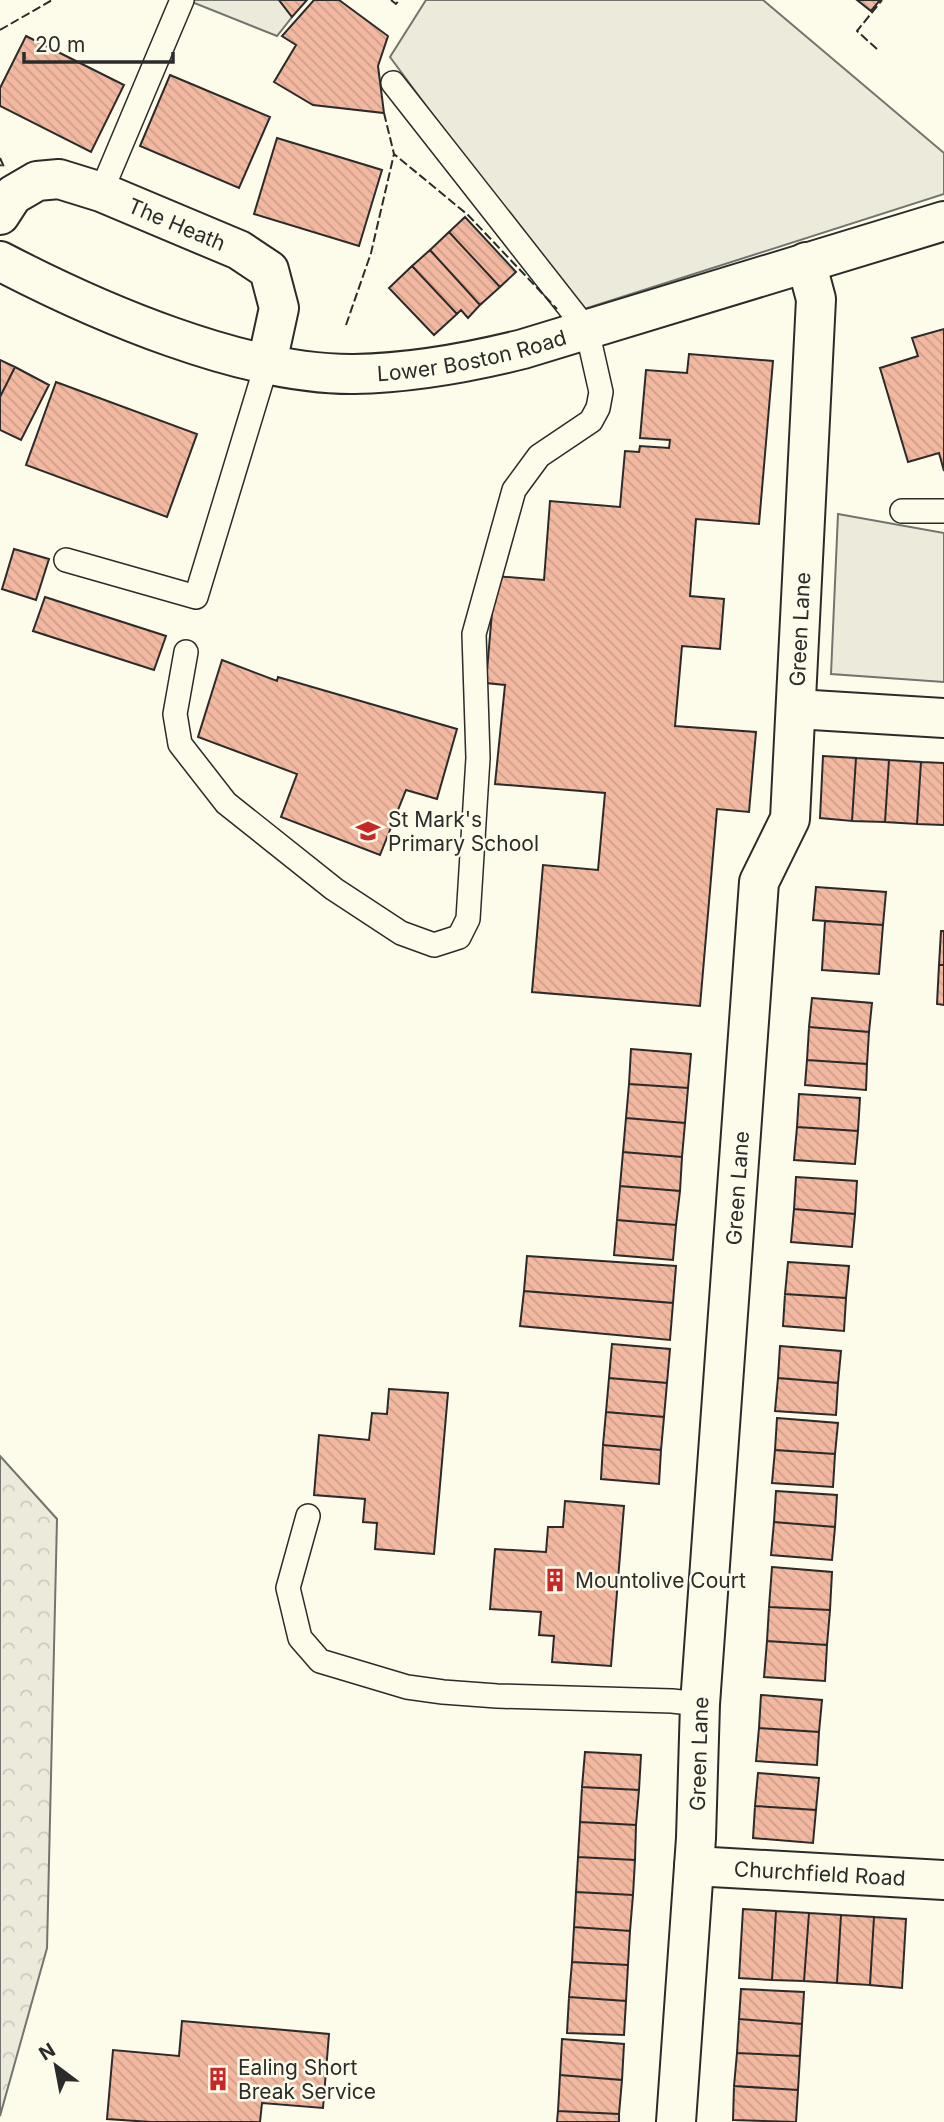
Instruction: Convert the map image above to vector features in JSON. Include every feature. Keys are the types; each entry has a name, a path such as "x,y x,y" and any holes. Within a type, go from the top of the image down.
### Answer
{"street":[{"name":"The Heath","path":"0,215 13,195 37,181 59,179 101,192 239,250 269,270 279,308 267,363"},
{"name":"Lower Boston Road","path":"0,261 84,302 186,341 267,363 352,374 459,365 587,330 944,221"},
{"name":"Green Lane","path":"676,2122 694,1866 701,1704 759,882 790,819 816,299 806,262"},
{"path":"796,709 944,718"},
{"name":"Churchfield Road","path":"694,1866 944,1880"}],"lane":[{"path":"101,192 182,0"},
{"path":"187,652 175,714 180,744 226,803 334,888 401,933 434,945 459,937 468,919 478,758 474,634 514,490 539,456 591,421 598,408 601,392 587,330 393,83"},
{"path":"66,560 196,597 267,363"},
{"path":"902,511 944,511"},
{"path":"308,1516 288,1588 300,1638 320,1661 407,1687 443,1692 701,1704"}],"green space":[{"path":"426,0 763,0 944,153 944,194 578,311 390,57"},
{"path":"838,514 944,533 944,682 831,674"},
{"path":"0,1456 57,1519 47,1948 0,2116"}],"shaded area":[{"path":"187,0 279,0 292,17 277,36"}],"building":[{"path":"279,0 307,0 292,17"},
{"path":"314,0 339,0 388,36 378,66 384,113 313,105 274,82 296,45 282,36"},
{"path":"857,0 880,0 871,11"},
{"path":"26,36 124,85 91,152 0,106 0,88"},
{"path":"170,75 270,117 239,188 140,146"},
{"path":"277,138 382,170 359,246 254,214"},
{"path":"465,217 516,272 500,287 449,232"},
{"path":"449,232 500,287 480,305 430,250"},
{"path":"430,250 480,305 468,318 461,310 457,314 412,266"},
{"path":"412,266 457,314 434,335 389,288"},
{"path":"944,329 944,471 939,453 908,462 880,368 918,356 912,338"},
{"path":"689,354 773,361 759,524 696,519 690,596 724,599 720,649 682,646 675,726 756,732 749,812 717,809 700,1006 532,992 543,865 598,870 605,793 495,784 505,685 486,683 495,576 544,580 550,501 620,507 625,451 639,452 640,446 669,448 670,440 640,438 646,370 687,373"},
{"path":"0,360 15,367 0,397"},
{"path":"15,367 49,385 21,440 0,430 0,397"},
{"path":"56,382 197,434 167,517 26,465"},
{"path":"14,549 49,559 36,600 2,589"},
{"path":"45,597 166,636 154,670 33,631"},
{"path":"222,660 277,681 278,677 457,729 437,799 406,790 380,855 281,817 297,774 198,737"},
{"path":"823,756 856,758 852,821 820,818"},
{"path":"856,758 889,760 885,822 852,821"},
{"path":"889,760 921,762 917,824 885,822"},
{"path":"921,762 944,763 944,825 917,824"},
{"path":"816,887 886,892 883,925 813,920"},
{"path":"825,921 883,925 879,974 822,970"},
{"path":"941,931 944,931 944,965 939,965"},
{"path":"939,965 944,965 944,1005 937,1004"},
{"path":"812,998 872,1003 869,1032 809,1027"},
{"path":"809,1027 869,1032 867,1064 807,1060"},
{"path":"631,1049 691,1054 688,1088 629,1084"},
{"path":"807,1060 867,1064 866,1090 805,1085"},
{"path":"629,1084 688,1088 685,1123 626,1118"},
{"path":"799,1094 860,1098 858,1131 797,1127"},
{"path":"626,1118 685,1123 682,1157 623,1152"},
{"path":"797,1127 858,1131 855,1164 794,1160"},
{"path":"623,1152 682,1157 680,1191 620,1186"},
{"path":"796,1177 857,1181 855,1214 794,1209"},
{"path":"620,1186 680,1191 676,1225 617,1220"},
{"path":"794,1209 855,1214 852,1247 791,1242"},
{"path":"617,1220 676,1225 673,1260 614,1255"},
{"path":"527,1256 676,1266 673,1303 524,1291"},
{"path":"788,1262 849,1266 846,1298 785,1294"},
{"path":"524,1291 673,1303 670,1340 520,1326"},
{"path":"785,1294 846,1298 844,1331 783,1326"},
{"path":"612,1344 670,1349 667,1383 609,1378"},
{"path":"780,1346 841,1351 838,1383 778,1378"},
{"path":"609,1378 667,1383 664,1417 606,1412"},
{"path":"778,1378 838,1383 836,1415 775,1411"},
{"path":"389,1389 448,1393 434,1554 375,1549 377,1523 363,1522 365,1499 314,1495 319,1435 369,1440 372,1413 387,1414"},
{"path":"606,1412 664,1417 661,1450 603,1445"},
{"path":"777,1418 838,1423 835,1454 775,1450"},
{"path":"603,1445 661,1450 659,1484 601,1479"},
{"path":"775,1450 835,1454 833,1487 772,1483"},
{"path":"776,1491 837,1495 835,1527 774,1522"},
{"name":"Mountolive Court","path":"565,1501 624,1506 611,1666 552,1662 554,1636 539,1635 541,1612 490,1609 495,1549 546,1552 548,1527 563,1527"},
{"path":"774,1522 835,1527 832,1560 771,1555"},
{"path":"772,1567 832,1572 830,1610 769,1607"},
{"path":"769,1607 830,1610 827,1645 767,1641"},
{"path":"767,1641 827,1645 825,1681 764,1677"},
{"path":"761,1695 822,1700 819,1732 759,1728"},
{"path":"759,1728 819,1732 817,1765 756,1761"},
{"path":"585,1752 641,1755 639,1790 582,1787"},
{"path":"758,1773 819,1778 816,1810 755,1806"},
{"path":"582,1787 639,1790 636,1825 580,1822"},
{"path":"755,1806 816,1810 813,1843 753,1838"},
{"path":"580,1822 636,1825 635,1860 578,1857"},
{"path":"578,1857 635,1860 633,1895 576,1892"},
{"path":"576,1892 633,1895 630,1931 574,1927"},
{"path":"743,1909 776,1911 772,1980 739,1978"},
{"path":"776,1911 809,1913 804,1981 772,1980"},
{"path":"809,1913 841,1915 837,1983 804,1981"},
{"path":"841,1915 874,1917 870,1985 837,1983"},
{"path":"874,1917 906,1919 902,1988 870,1985"},
{"path":"574,1927 630,1931 628,1965 572,1962"},
{"path":"572,1962 628,1965 626,2001 569,1997"},
{"path":"741,1989 804,1992 802,2024 739,2019"},
{"path":"569,1997 626,2001 624,2035 567,2033"},
{"path":"739,2019 802,2024 800,2056 737,2053"},
{"name":"Ealing Short Break Service","path":"182,2021 329,2034 323,2108 262,2103 260,2122 151,2122 107,2119 113,2050 179,2056"},
{"path":"562,2039 624,2044 622,2080 560,2075"},
{"path":"737,2053 800,2056 798,2090 734,2086"},
{"path":"560,2075 622,2080 619,2114 558,2111"},
{"path":"734,2086 798,2090 796,2122 733,2120"},
{"path":"558,2111 619,2114 619,2122 557,2122"}],"fence":[{"path":"0,30 52,0"},
{"path":"391,0 396,4 399,0"},
{"path":"877,49 857,31 882,0"},
{"path":"384,113 394,154 468,215 557,309"},
{"path":"346,325 371,253 394,154"},
{"path":"0,158 4,167 0,165"}],"place":[{"name":"St Mark's Primary School","path":"368,831"},
{"name":"Mountolive Court","path":"555,1580"},
{"name":"Ealing Short Break Service","path":"218,2079"}]}
